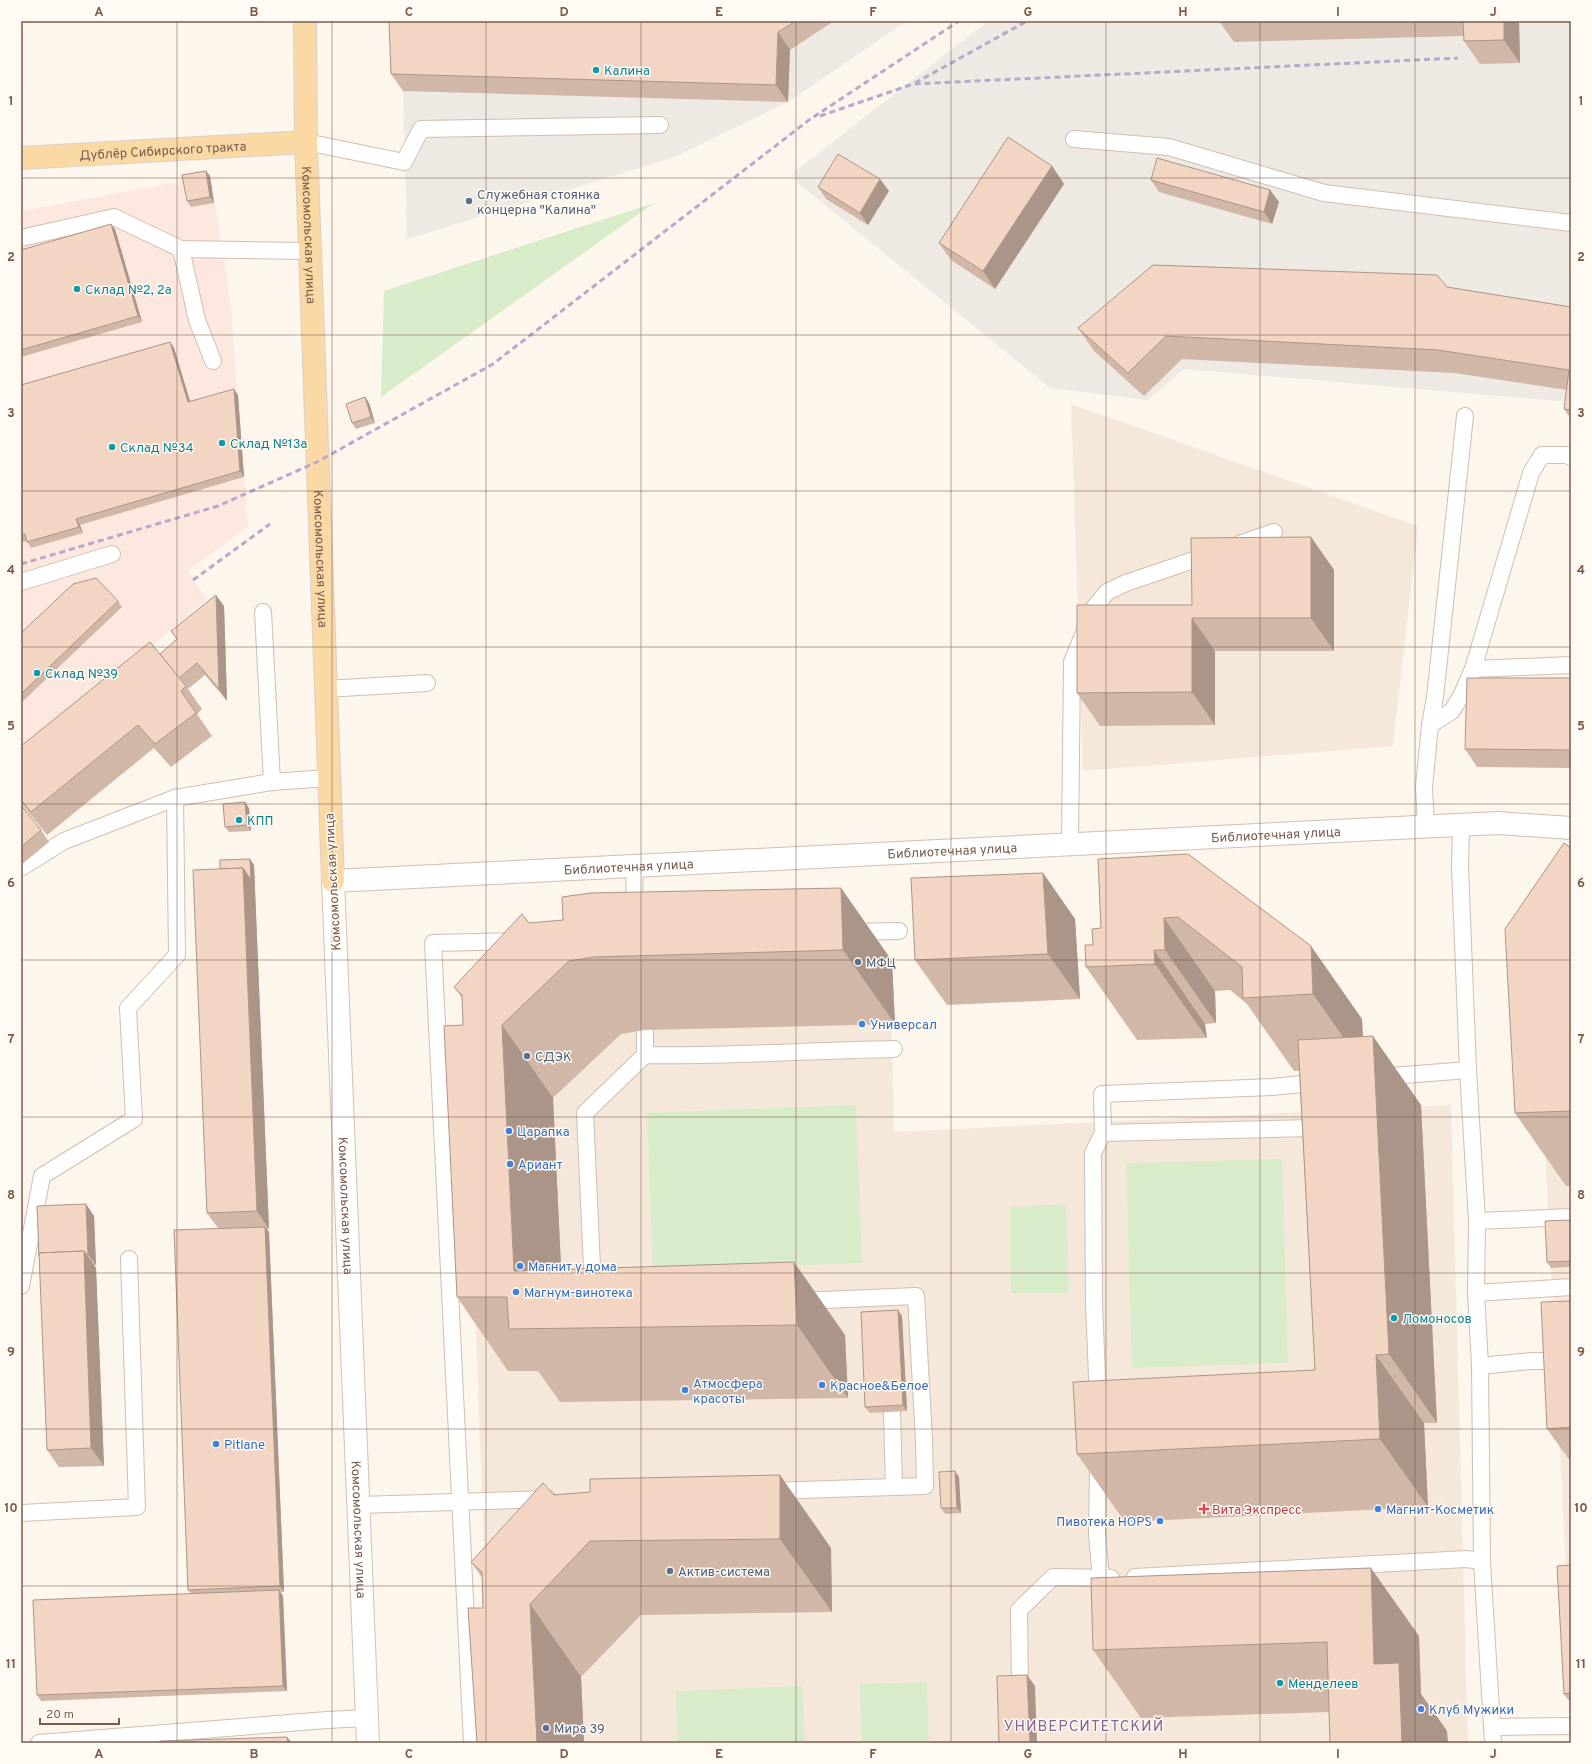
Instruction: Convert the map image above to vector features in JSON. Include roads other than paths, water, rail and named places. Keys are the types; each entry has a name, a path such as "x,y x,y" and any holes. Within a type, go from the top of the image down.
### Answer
{"main road":[{"name":"Комсомольская улица","path":"305,21 309,251 333,880"},
{"name":"Дублёр Сибирского тракта","path":"21,158 306,142"}],"street":[{"name":"Библиотечная улица","path":"333,880 635,864 1461,826 1498,823 1571,828"},
{"name":"Комсомольская улица","path":"333,880 360,1505 368,1743"}],"lane":[{"path":"306,142 404,162 422,129 660,125"},
{"path":"1074,139 1169,147 1324,193 1571,223"},
{"path":"21,238 114,217 181,249 309,251"},
{"path":"181,249 197,320 214,361"},
{"path":"1426,827 1424,787 1465,416"},
{"path":"1430,725 1452,711 1461,696 1473,669 1530,473 1542,456 1566,455 1571,457"},
{"path":"1070,844 1072,662 1094,608 1107,592 1126,583 1274,532"},
{"path":"21,582 112,554"},
{"path":"263,612 272,782"},
{"path":"1473,669 1571,665"},
{"path":"325,690 426,682"},
{"path":"21,868 64,842 175,798 272,782 328,778"},
{"path":"21,1286 42,1176 134,1119 128,1008 177,955 175,798"},
{"path":"1461,826 1460,867 1468,1070 1477,1221 1476,1294 1480,1366 1482,1560 1492,1743"},
{"path":"635,864 634,901 639,931"},
{"path":"836,932 899,931"},
{"path":"472,1743 433,943 529,941"},
{"path":"645,1030 645,1055"},
{"path":"594,1307 585,1113 645,1055 703,1056 827,1050 894,1049"},
{"path":"1364,1078 1468,1070"},
{"path":"1114,1405 1098,1413 1094,1304 1093,1153 1103,1133 1102,1094 1272,1087 1333,1081"},
{"path":"1103,1133 1315,1128 1315,1152"},
{"path":"1477,1221 1571,1217"},
{"path":"21,1513 137,1507 130,1259"},
{"path":"1476,1294 1571,1287"},
{"path":"753,1492 925,1486 916,1296 783,1301"},
{"path":"1480,1366 1531,1361 1571,1361"},
{"path":"892,1412 894,1487"},
{"path":"1098,1450 1097,1534 1101,1578"},
{"path":"360,1505 564,1499"},
{"path":"1020,1687 1019,1610 1053,1577 1101,1578 1466,1559 1482,1560"},
{"path":"39,1743 367,1718"},
{"path":"1492,1727 1571,1726"}],"railway":[{"path":"21,564 218,506 317,462 493,364 809,120 959,21"},
{"path":"915,83 1027,21"},
{"path":"820,116 913,84 1458,58"},
{"path":"193,580 270,524"}],"place":[{"name":"Калина","path":"596,70"},
{"name":"Служебная стоянка концерна \"Калина\"","path":"469,201"},
{"name":"Склад №2, 2а","path":"77,289"},
{"name":"Склад №13а","path":"222,443"},
{"name":"Склад №34","path":"112,447"},
{"name":"Склад №39","path":"37,673"},
{"name":"КПП","path":"239,820"},
{"name":"МФЦ","path":"858,962"},
{"name":"Универсал","path":"862,1024"},
{"name":"СДЭК","path":"527,1056"},
{"name":"Царапка","path":"509,1131"},
{"name":"Ариант","path":"510,1164"},
{"name":"Магнит у дома","path":"520,1266"},
{"name":"Магнум-винотека","path":"516,1292"},
{"name":"Ломоносов","path":"1394,1318"},
{"name":"Красное&Белое","path":"822,1385"},
{"name":"Атмосфера красоты","path":"685,1390"},
{"name":"Pitlane","path":"216,1444"},
{"name":"Вита Экспресс","path":"1204,1509"},
{"name":"Магнит-Косметик","path":"1378,1509"},
{"name":"Пивотека HOPS","path":"1160,1521"},
{"name":"Актив-система","path":"670,1571"},
{"name":"Менделеев","path":"1280,1683"},
{"name":"Клуб Мужики","path":"1421,1709"},
{"name":"Мира 39","path":"546,1728"}],"district":[{"name":"УНИВЕРСИТЕТСКИЙ","path":"1084,1726"}]}
